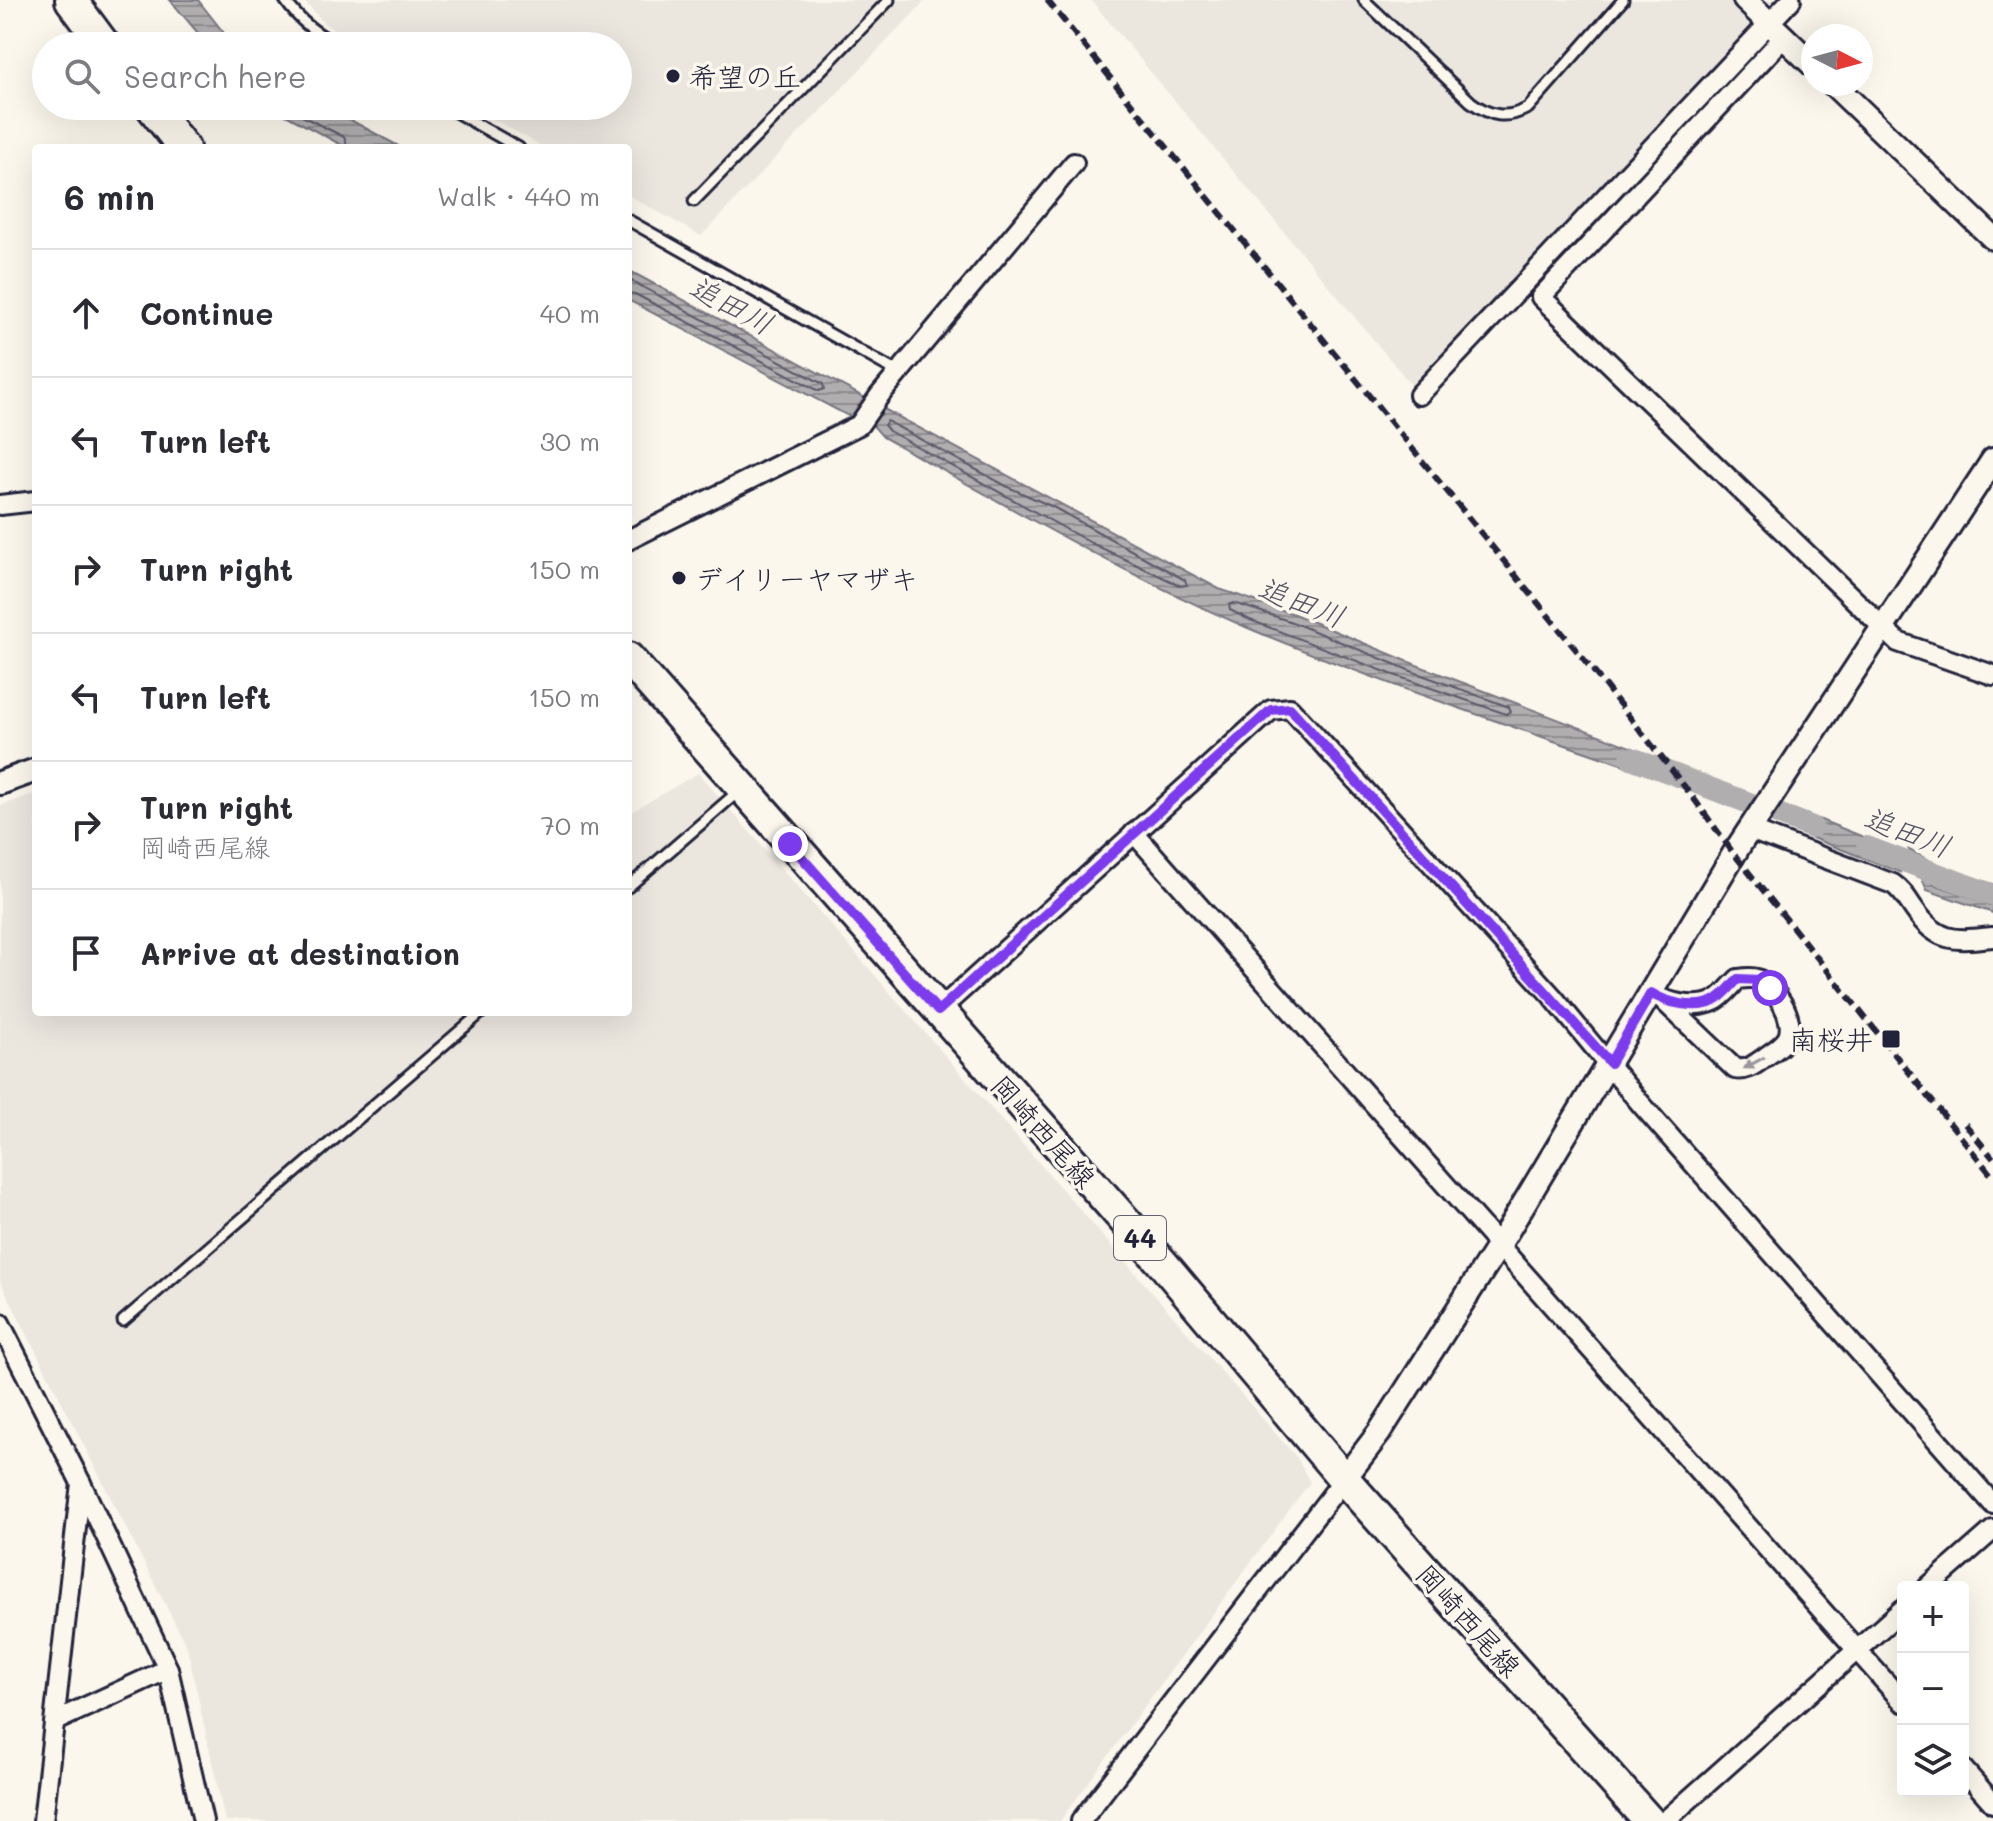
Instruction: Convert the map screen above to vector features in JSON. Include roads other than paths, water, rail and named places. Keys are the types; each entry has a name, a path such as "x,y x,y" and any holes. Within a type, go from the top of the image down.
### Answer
{"main road":[{"path":"71,0 95,32"},
{"path":"162,120 181,144"},
{"name":"岡崎西尾線","path":"632,663 1164,1265 1344,1479 1649,1821"}],"street":[{"path":"1745,0 1801,53"},
{"path":"1791,0 1777,30 1541,297 1898,642 1993,675"},
{"path":"1419,395 1777,30"},
{"path":"1845,96 1993,238"},
{"path":"632,538 859,425 880,395 1074,163"},
{"path":"1081,1821 1379,1433 1610,1063 1658,998 1752,826 1993,460"},
{"path":"0,505 32,501"},
{"path":"938,1011 1271,710 1290,708 1610,1063 1641,1104 1993,1504"},
{"path":"0,783 32,771"},
{"path":"1752,826 1893,884 1900,889 1924,924 1948,938 1993,937"},
{"path":"1134,833 1897,1695"},
{"path":"1738,979 1760,980 1770,988 1788,1014 1788,1036 1782,1045 1750,1068 1735,1069 1658,998 1707,1004 1717,1000 1738,979"},
{"path":"0,1323 81,1483 168,1669 203,1821"},
{"path":"43,1821 81,1483"},
{"path":"1935,1581 1993,1530"},
{"path":"1665,1821 1897,1614"},
{"path":"55,1721 168,1669"},
{"path":"1969,1776 1993,1803"}],"lane":[{"path":"285,0 298,19 314,32"},
{"path":"694,201 889,0"},
{"path":"1364,0 1471,102 1483,111 1499,116 1515,115 1528,108 1623,0"},
{"path":"470,120 512,144"},
{"path":"632,222 899,373"},
{"path":"632,884 743,788"},
{"path":"123,1321 477,1016"}],"water":[{"path":"170,0 198,0 223,32 197,32"},
{"path":"295,120 351,120 395,144 340,144"},
{"path":"632,272 869,400 854,419 632,302"},
{"path":"882,408 1219,589 1294,614 1414,664 1646,753 1669,781 1352,669 1201,607 1063,537 883,437 869,421"},
{"path":"1793,809 1889,847 1900,872 1781,826"},
{"path":"1909,850 1942,867 1993,884 1993,913 1927,890"}],"waterway":[{"name":"追田川","path":"1631,758 1812,827"},
{"name":"追田川","path":"1867,847 1993,895"}],"railway":[{"path":"1047,0 1591,668 1734,854 1993,1177"},
{"path":"1965,1124 1993,1158"}],"place":[{"name":"希望の丘","path":"673,76"},
{"name":"デイリーヤマザキ","path":"679,578"},
{"name":"南桜井","path":"1891,1039"}]}
